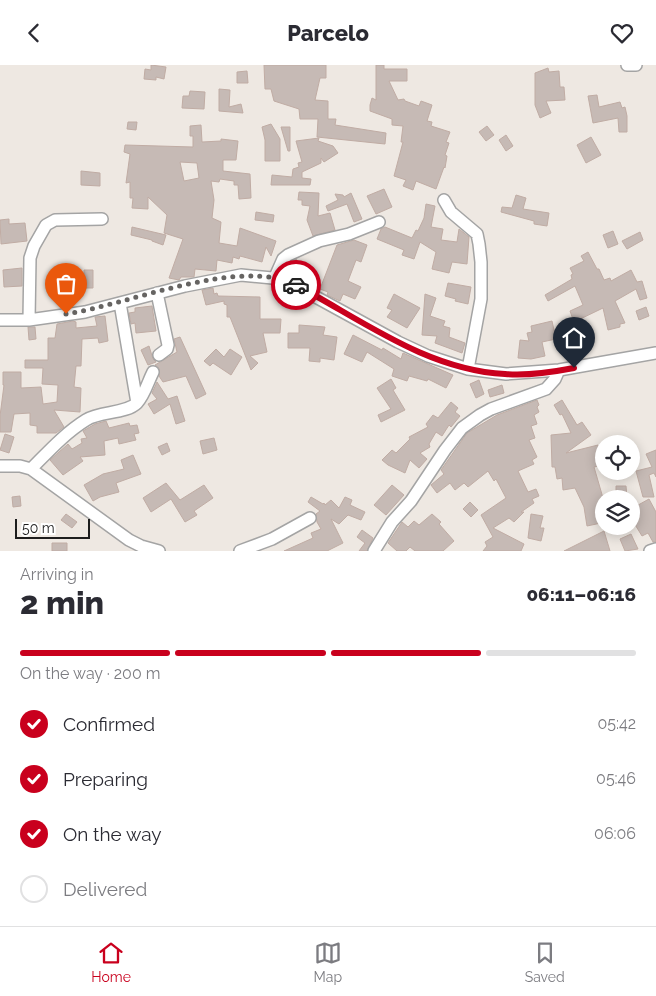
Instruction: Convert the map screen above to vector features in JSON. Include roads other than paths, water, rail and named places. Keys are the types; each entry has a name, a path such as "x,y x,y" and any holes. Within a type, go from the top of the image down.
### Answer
{"street":[{"path":"628,65 636,65"},
{"path":"444,201 450,212 477,234 479,244 481,299 468,369"},
{"path":"29,320 30,259 34,246 46,225 55,220 102,219"},
{"path":"275,277 288,255 319,241 349,234 378,222"},
{"path":"0,320 29,320 85,312 185,286 241,275 275,277 290,282 355,319 421,353 468,369 506,375 559,371 656,353"},
{"path":"157,293 168,345 167,349 159,355"},
{"path":"120,303 137,403"},
{"path":"374,551 392,522 411,501 462,428 491,409 546,389 559,371"},
{"path":"31,469 83,421 92,416 130,407 137,403 153,372"},
{"path":"0,466 20,466 31,469 129,540 141,546 159,551"},
{"path":"240,551 272,539 310,518"},
{"path":"650,551 656,549"}]}
